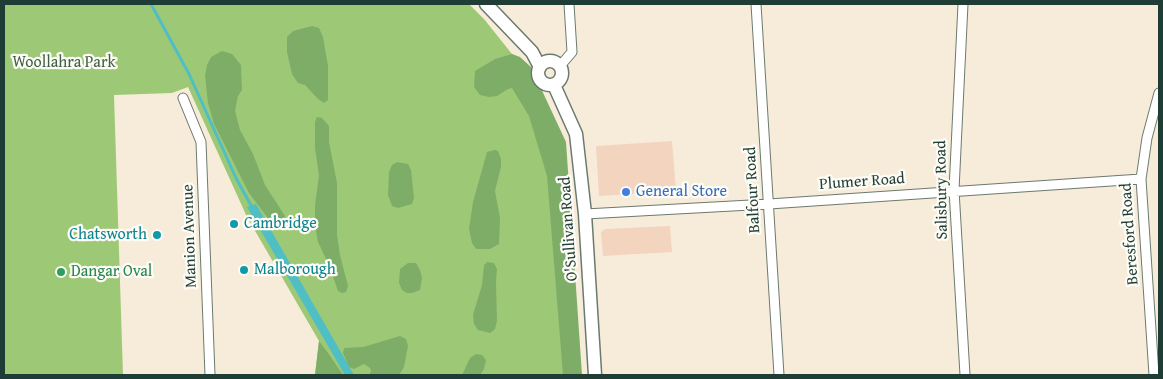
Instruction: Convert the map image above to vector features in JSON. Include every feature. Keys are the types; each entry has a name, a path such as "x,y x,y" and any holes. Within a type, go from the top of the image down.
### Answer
{"main road":[{"path":"486,4 532,52 540,67"},
{"path":"550,61 560,66 562,77 554,84 546,84 540,79 538,71 540,67 542,64 550,61"},
{"name":"O'Sullivan Road","path":"554,84 576,134 585,214 594,375"}],"street":[{"path":"560,66 572,52 570,4"},
{"name":"Balfour Road","path":"756,4 779,375"},
{"name":"Salisbury Road","path":"963,4 954,190 965,375"},
{"name":"Beresford Road","path":"1154,375 1141,178 1147,138 1159,93"},
{"name":"Manion Avenue","path":"183,98 201,142 210,375"},
{"name":"Plumer Road","path":"585,214 769,204 1141,178"}],"shaded area":[{"path":"672,141 676,191 599,196 596,146"},
{"path":"670,226 672,252 603,256 601,232 605,229"}],"green space":[{"name":"Woollahra Park","path":"4,4 469,4 520,62 560,136 576,375 315,375 319,341 247,217 188,87 172,93 114,95 123,375 4,375"},
{"path":"312,26 319,28 323,37 328,66 328,100 324,103 305,85 298,83 292,74 287,52 287,37 293,31"},
{"path":"222,51 232,54 241,65 242,90 238,96 235,111 240,130 253,154 265,185 285,216 284,224 278,227 273,225 249,193 214,124 208,103 205,76 211,57"},
{"path":"512,54 520,57 531,67 566,142 582,375 563,375 547,176 529,116 512,88 497,96 489,97 480,95 474,87 475,71 495,59"},
{"path":"317,117 322,118 329,126 329,142 337,183 337,235 348,286 346,292 342,293 338,291 318,242 315,226 315,205 319,175 315,148 315,122"},
{"path":"498,151 501,159 495,191 500,218 499,244 490,249 476,249 472,243 469,229 473,202 487,152"},
{"path":"397,162 408,164 411,170 414,198 412,204 398,208 392,206 388,195 389,172 392,165"},
{"path":"487,262 494,263 497,269 497,321 495,329 490,333 478,330 474,324 473,315 482,285 484,265"},
{"path":"408,263 416,263 422,278 420,290 412,293 402,290 399,283 400,269"},
{"path":"400,336 406,339 408,346 404,367 399,375 369,375 370,368 364,364 354,369 349,367 343,353 344,348 363,347"},
{"path":"319,341 328,353 343,375 315,375"},
{"path":"476,354 482,355 486,360 480,375 462,375 470,358"}],"water":[{"path":"256,204 354,375 345,375 247,207"}],"waterway":[{"path":"151,4 189,74 236,178 253,209"}],"place":[{"name":"General Store","path":"626,192"},
{"name":"Cambridge","path":"234,224"},
{"name":"Chatsworth","path":"157,235"},
{"name":"Malborough","path":"244,270"},
{"name":"Dangar Oval","path":"61,272"}]}
